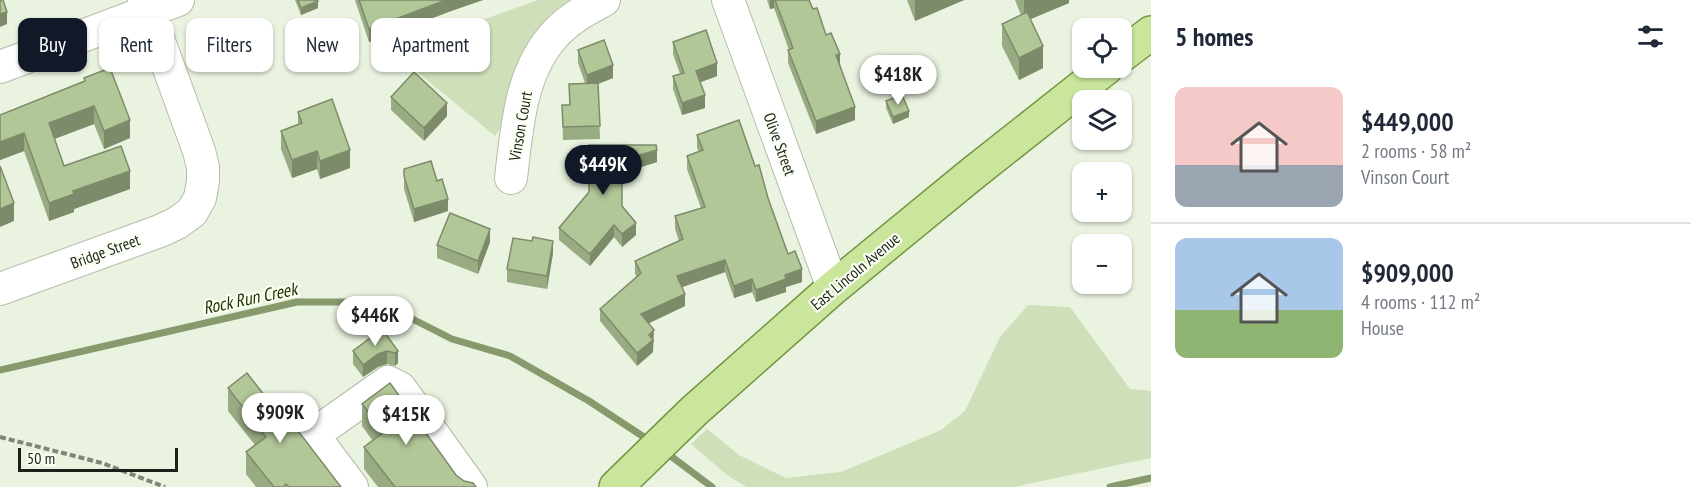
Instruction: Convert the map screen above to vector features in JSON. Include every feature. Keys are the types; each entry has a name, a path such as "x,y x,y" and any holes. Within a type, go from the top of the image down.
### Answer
{"main road":[{"path":"1132,47 1151,33"},
{"name":"East Lincoln Avenue","path":"619,484 694,411 833,288 964,180 1093,78"}],"street":[{"path":"0,67 146,6 178,0"},
{"name":"Vinson Court","path":"511,178 520,111 532,69 557,31 579,13 604,0"},
{"name":"Olive Street","path":"728,0 833,288"},
{"name":"Bridge Street","path":"0,289 177,223 192,212 200,198 203,181 199,151 146,6"},
{"path":"352,487 313,435 388,382 400,388 471,487"}],"path":[{"path":"0,437 102,463 165,487"}],"green space":[{"path":"538,0 574,0 509,103 501,127 495,136 417,72 490,72 490,18 488,18"},
{"path":"1028,305 1070,307 1130,389 1151,391 1151,458 1014,487 747,487 728,476 691,444 707,429 739,455 786,478 841,472 941,430 965,411 1000,337"}],"building":[{"path":"0,0 3,0 7,12 0,14"},
{"path":"298,0 317,0 318,1 301,8"},
{"path":"359,0 446,0 398,18 371,18 371,28 369,29"},
{"path":"775,0 809,0 813,9 817,8 826,35 831,33 840,54 836,55 855,107 816,121 788,50 793,48"},
{"path":"1027,12 1043,46 1019,58 1002,24"},
{"path":"706,30 717,63 696,71 705,95 682,103 673,76 684,73 673,42"},
{"path":"604,40 613,65 587,75 578,50"},
{"path":"100,72 112,72 130,120 104,131 94,106 49,123 64,166 121,146 130,171 73,191 74,194 49,203 24,133 0,142 0,115 85,81 84,78"},
{"path":"414,72 447,103 424,128 391,97"},
{"path":"598,83 600,126 563,127 562,105 570,105 569,84"},
{"path":"902,95 909,111 893,117 886,101"},
{"path":"332,99 350,150 320,161 317,151 292,160 281,131 302,123 298,112"},
{"path":"739,120 755,166 759,165 788,254 795,251 802,269 785,275 786,279 756,290 752,279 734,286 725,260 677,276 685,294 641,314 654,330 649,335 653,340 637,353 600,309 641,273 635,261 683,239 675,216 705,207 687,156 703,150 697,135"},
{"path":"589,145 656,145 657,150 622,160 622,206 636,223 622,234 614,225 590,254 559,228 589,192"},
{"path":"431,161 437,181 442,179 448,199 414,209 404,169"},
{"path":"0,166 14,203 0,209"},
{"path":"450,213 490,229 478,261 437,245"},
{"path":"533,237 553,241 547,276 507,269 513,238 532,241"},
{"path":"382,329 398,351 378,354 363,365 353,351"},
{"path":"247,373 285,422 289,419 341,487 289,487 286,484 283,487 274,487 246,452 266,437 228,388"},
{"path":"390,383 456,475 464,481 473,483 476,487 395,487 364,447 384,432 362,404"}],"waterway":[{"name":"Rock Run Creek","path":"0,370 297,302 379,302 452,339 510,356 589,401 650,441"},
{"name":"Rock Run Creek","path":"664,451 712,487"},
{"name":"Rock Run Creek","path":"1110,487 1151,478"}]}
